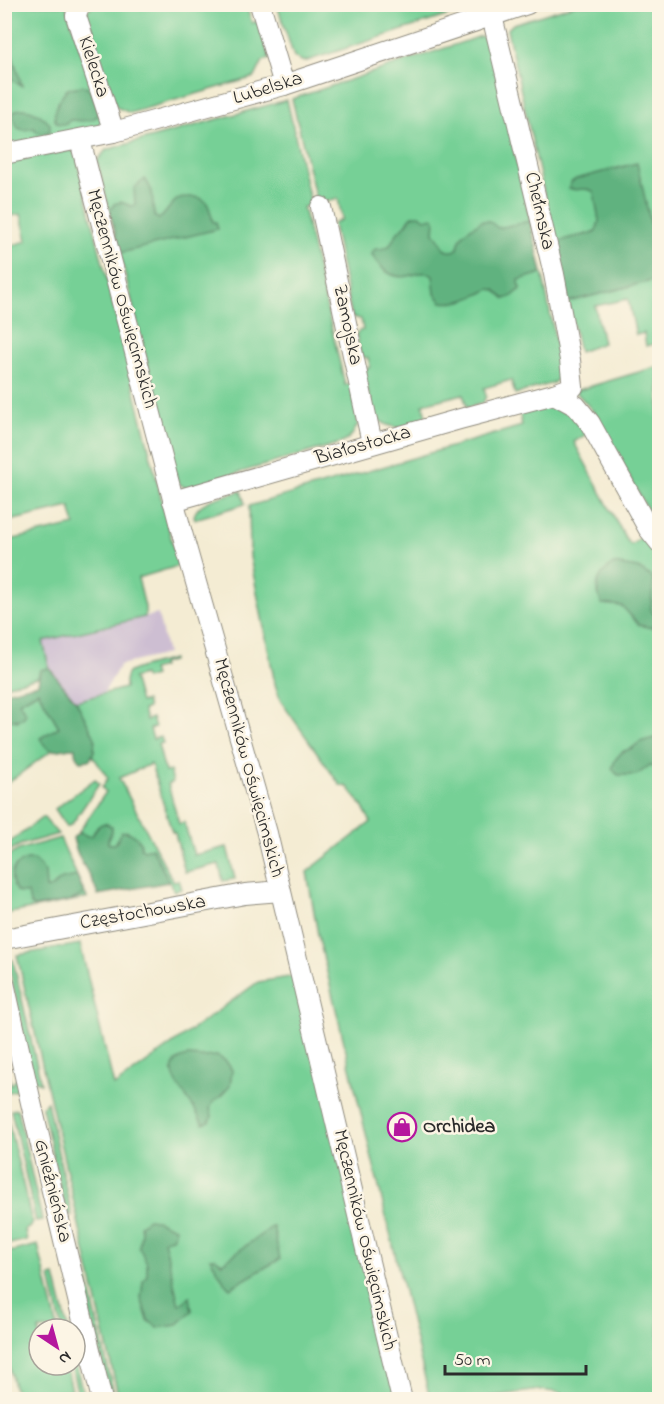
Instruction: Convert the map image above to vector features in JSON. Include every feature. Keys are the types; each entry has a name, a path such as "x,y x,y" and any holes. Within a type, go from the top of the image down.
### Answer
{"street":[{"name":"Kielecka","path":"82,4 76,16 114,132"},
{"path":"260,4 284,85"},
{"name":"Lubelska","path":"4,154 114,132 284,85 527,4"},
{"name":"Chełmska","path":"492,16 552,264 570,360 573,387 554,394"},
{"name":"Męczenników Oświęcimskich","path":"80,140 173,501 282,891 402,1400"},
{"name":"Zamojska","path":"321,207 372,443"},
{"path":"554,394 576,406 590,423 648,528 660,543"},
{"name":"Białostocka","path":"173,501 372,443 554,394"},
{"name":"Częstochowska","path":"4,939 245,894 282,891"},
{"name":"Gnieźnieńska","path":"4,983 39,1140 102,1400"}],"shaded area":[{"path":"158,614 167,654 120,665 103,694 76,701 49,668 43,641"}],"green space":[{"path":"4,5 66,5 106,126 5,146"},
{"path":"96,5 246,5 252,23 258,21 270,59 263,61 255,77 130,113 116,107 88,20 84,21 87,11"},
{"path":"277,5 480,5 304,62 294,57"},
{"path":"574,5 659,5 659,261 650,221 556,246 507,30 513,24"},
{"path":"4,31 6,31 22,86 12,80 11,76 5,75"},
{"path":"481,36 489,41 556,343 561,342 562,370 558,379 553,383 515,394 511,380 484,388 486,396 483,403 467,408 463,394 423,404 427,421 400,428 387,425 373,415 364,372 370,367 368,358 361,357 356,334 363,330 361,319 352,317 333,224 342,219 338,198 317,204 292,99"},
{"path":"82,86 92,93 98,116 88,120 58,123 55,115 61,97 68,89"},
{"path":"287,100 311,205 303,207 345,385 352,383 358,424 352,435 344,442 186,488 178,483 172,463 97,161 106,150"},
{"path":"21,109 34,111 40,115 50,124 50,131 42,134 34,128 24,130 18,128 12,114"},
{"path":"71,150 77,159 178,566 138,578 145,617 43,641 49,668 40,670 38,677 5,686 5,541 75,525 70,507 5,522 5,247 27,241 21,214 5,217 5,162"},
{"path":"637,163 659,261 659,279 568,302 556,246 570,238 596,231 599,221 594,192 587,189 569,188 570,183 576,179"},
{"path":"145,179 152,194 155,217 159,219 180,198 196,197 205,201 218,229 120,253 110,211 114,204 121,202 133,206 135,204 134,188"},
{"path":"415,215 420,215 425,219 433,217 435,220 434,233 448,251 458,248 463,234 481,221 489,221 498,228 530,221 542,273 519,280 520,289 505,299 495,290 490,289 461,301 442,302 435,294 433,276 424,273 403,277 392,275 372,255 376,249 389,246 398,232"},
{"path":"659,279 659,343 646,346 644,333 636,335 628,299 595,306 603,343 579,352 568,302"},
{"path":"659,366 659,531 593,411 575,391"},
{"path":"541,404 562,410 574,417 590,432 574,442 626,539 631,545 646,533 659,552 659,1399 562,1399 561,1393 540,1390 471,1399 430,1399 318,935 307,872 371,822 348,787 340,785 280,700 250,557 249,506 522,426 519,408"},
{"path":"241,491 245,504 195,519 197,510 207,502"},
{"path":"613,564 638,568 652,577 651,610 657,623 652,628 639,625 622,606 602,604 597,586 598,581 603,572"},
{"path":"172,659 172,661 161,664 162,667 152,670 154,676 145,679 143,675 133,678 140,702 146,701 148,708 143,710 146,720 152,718 155,727 150,729 153,739 161,737 163,743 158,744 165,772 170,771 173,782 168,784 179,824 184,822 194,855 227,847 235,879 223,881 219,864 185,872 175,833 172,832 151,764 119,778 173,881 179,880 182,889 174,891 152,848 144,850 139,840 126,831 111,845 108,840 111,836 105,823 97,828 92,836 78,833 106,792 102,788 108,778 92,755 94,751 76,701 125,688 126,677 131,671"},
{"path":"49,668 76,701 95,738 94,751 90,760 80,761 75,748 52,750 44,744 40,738 59,727 38,691 19,702 26,714 22,719 10,720 5,715 5,692 38,684 40,670"},
{"path":"4,691 12,720 18,721 19,702 38,691 59,727 47,748 52,750 5,785"},
{"path":"659,738 659,769 650,765 637,775 618,775 612,769 615,760 622,752 640,742"},
{"path":"95,779 99,784 72,824 67,827 55,809"},
{"path":"43,817 58,834 20,845 5,853 5,846"},
{"path":"105,823 112,827 108,843 115,843 121,832 128,832 139,841 144,850 152,848 169,882 98,895 78,854 73,838 78,833 92,836 98,826"},
{"path":"60,838 87,898 5,914 5,857 21,849"},
{"path":"27,860 34,860 45,872 46,888 49,889 62,879 77,876 83,895 70,901 34,907 30,904 28,893 16,891 11,876 17,865"},
{"path":"80,944 114,1086 258,982 302,975 402,1399 119,1399 17,955"},
{"path":"13,960 41,1083 33,1079 8,961"},
{"path":"188,1056 217,1056 226,1061 232,1070 230,1086 213,1102 210,1109 212,1116 210,1122 203,1124 174,1077 174,1064 179,1059"},
{"path":"4,1057 11,1085 19,1076 22,1089 5,1093"},
{"path":"47,1102 72,1216 66,1212 42,1107"},
{"path":"17,1109 42,1220 36,1221 11,1110"},
{"path":"5,1116 7,1116 32,1222 25,1230 27,1240 5,1245"},
{"path":"148,1219 175,1228 172,1238 164,1240 179,1305 190,1297 192,1311 177,1325 158,1328 148,1320 141,1298 143,1281 147,1275 147,1263 139,1247 140,1225"},
{"path":"273,1226 280,1259 230,1288 210,1258 215,1258 222,1263"},
{"path":"38,1245 55,1317 27,1317 27,1377 69,1377 72,1390 34,1399 17,1399 5,1350 5,1253"},
{"path":"75,1257 83,1261 113,1390 108,1387"},
{"path":"55,1276 65,1317 59,1317 50,1277"},
{"path":"74,1377 79,1377 83,1394 78,1396"}],"place":[{"name":"Orchidea","path":"402,1127"}]}
